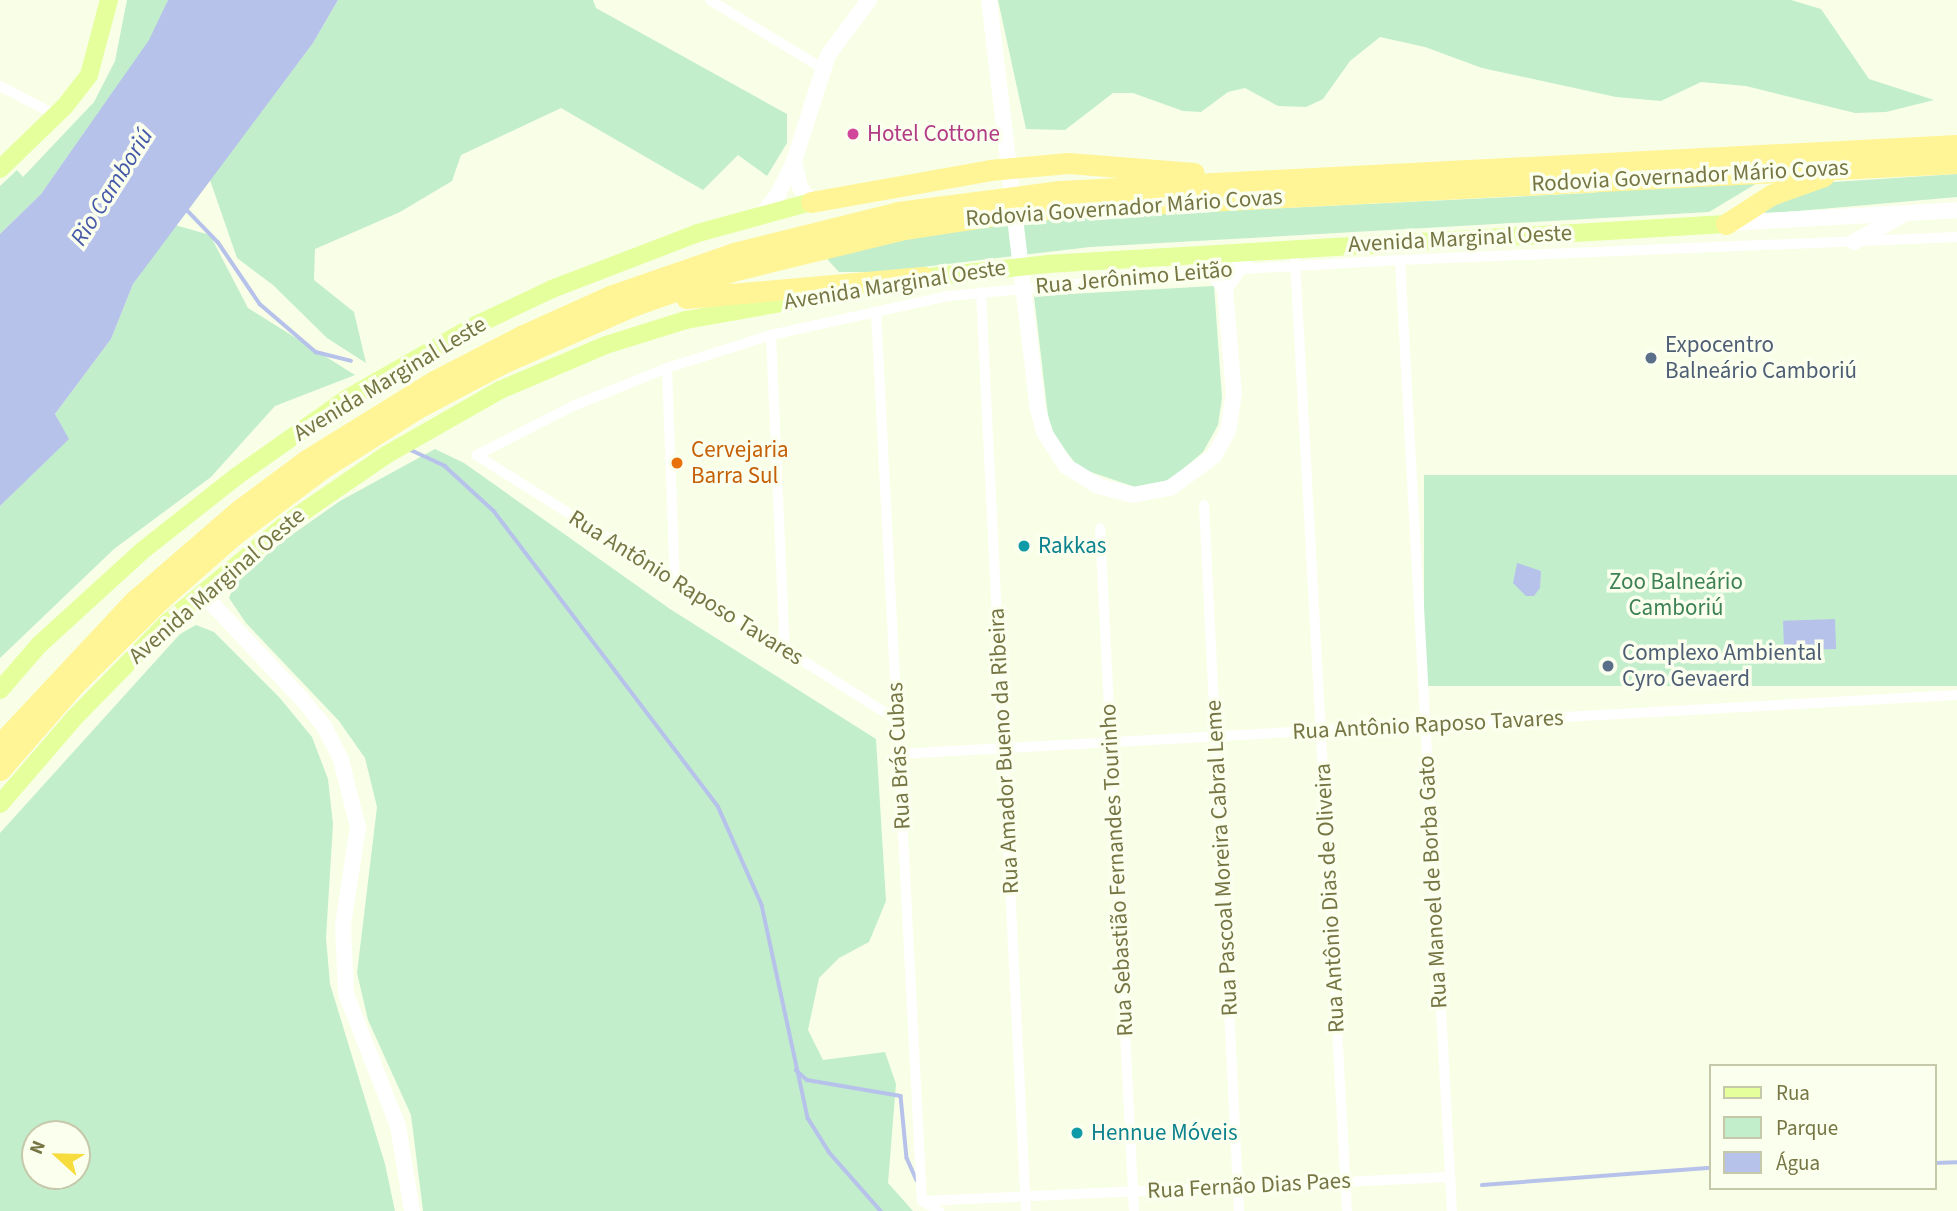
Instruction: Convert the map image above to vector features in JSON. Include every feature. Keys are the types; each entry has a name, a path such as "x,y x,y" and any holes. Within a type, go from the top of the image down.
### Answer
{"highway":[{"name":"Rodovia Governador Mário Covas","path":"0,744 134,601 274,484 423,387 562,317 734,253 898,212 1060,191 1248,179 1957,145"},
{"path":"811,202 990,170 1068,163 1248,179"},
{"name":"Rodovia Governador Mário Covas","path":"0,770 75,684 161,599 307,480 462,384 632,306 805,251 904,229 1029,211 1957,163"},
{"path":"1726,224 1771,195 1851,168"},
{"path":"632,306 722,292 923,277"}],"main road":[{"path":"0,169 56,115 94,65 109,0"},
{"path":"762,214 778,194 794,161 822,68 836,42 869,0"},
{"path":"989,0 1032,365 1044,432 1066,466 1098,486 1133,495 1170,488 1214,456 1232,417 1225,288 1234,270 1251,251"},
{"path":"794,161 800,187 811,202"},
{"name":"Avenida Marginal Leste","path":"0,690 39,645 142,551 323,415 461,333 626,258 762,214 811,202"},
{"name":"Avenida Marginal Oeste","path":"0,804 108,682 202,593 345,482 447,419 551,367 686,320 923,277 1251,251 1298,260 1318,247 1957,210"},
{"path":"1854,242 1906,213"},
{"path":"1199,254 1225,288"},
{"path":"202,593 302,699 324,726 341,760 358,827 343,925 346,994 398,1126 412,1211"}],"street":[{"path":"710,0 822,68"},
{"path":"0,86 56,115"},
{"name":"Rua Jerônimo Leitão","path":"477,455 573,406 667,368 771,335 981,292 1234,270 1298,260 1400,260 1957,237"},
{"path":"1360,245 1400,260"},
{"name":"Rua Antônio Dias de Oliveira","path":"1298,260 1296,285 1347,1211"},
{"name":"Rua Manoel de Borba Gato","path":"1400,260 1452,1211"},
{"name":"Rua Amador Bueno da Ribeira","path":"981,292 1026,1211"},
{"name":"Rua Brás Cubas","path":"876,312 922,1201"},
{"path":"771,335 785,651"},
{"path":"667,368 675,582"},
{"name":"Rua Antônio Raposo Tavares","path":"477,455 897,720"},
{"name":"Rua Pascoal Moreira Cabral Leme","path":"1204,505 1240,1211"},
{"name":"Rua Sebastião Fernandes Tourinho","path":"1100,528 1134,1211"},
{"name":"Rua Antônio Raposo Tavares","path":"899,754 1957,695"},
{"name":"Rua Fernão Dias Paes","path":"922,1201 1450,1177"},
{"path":"922,1201 939,1211"}],"green space":[{"path":"127,0 168,0 150,40 41,194 0,234 0,186 17,170 23,177 94,102 115,61"},
{"path":"338,0 593,0 596,8 787,114 787,143 767,176 738,155 703,190 561,108 461,155 452,181 400,212 315,249 314,280 354,312 366,363 327,338 273,285 237,258 210,180 313,43"},
{"path":"998,0 1791,0 1821,9 1869,79 1934,100 1886,112 1855,113 1746,86 1701,82 1661,101 1616,97 1482,68 1425,47 1380,37 1350,61 1323,99 1306,107 1278,106 1245,88 1228,92 1201,112 1183,111 1133,93 1113,93 1065,130 1026,129"},
{"path":"1957,174 1957,197 1763,214 1758,208 1818,183"},
{"path":"1708,180 1759,182 1709,212 1090,247 881,272 839,272 828,260 830,253 842,249 1020,221 1590,193"},
{"path":"175,225 210,235 248,308 355,375 275,406 211,477 114,549 0,658 0,506 68,439 55,414 111,339 133,284"},
{"path":"1214,286 1222,398 1218,425 1203,452 1169,481 1138,488 1079,468 1055,437 1048,416 1034,296"},
{"path":"435,449 464,463 670,609 876,739 886,901 869,942 839,958 819,978 808,1030 823,1060 885,1052 896,1084 888,1183 913,1211 423,1211 411,1115 368,1020 357,973 377,807 365,758 339,721 246,623 229,598 236,580 286,539 340,501"},
{"name":"Zoo Balneário Camboriú","path":"1424,475 1957,475 1957,686 1424,686"},
{"path":"196,625 214,632 279,697 312,737 328,779 333,824 326,938 330,984 385,1164 395,1211 0,1211 0,833 180,634"}],"water":[{"name":"Rio Camboriú","path":"168,0 338,0 313,43 133,284 111,339 55,414 69,439 0,506 0,234 41,194 149,40"},
{"path":"1517,563 1541,571 1540,588 1534,596 1526,596 1513,583"},
{"path":"1835,619 1836,649 1784,651 1783,621"}],"waterway":[{"path":"185,208 218,242 260,304 316,352 351,361"},
{"path":"411,450 445,466 494,511 718,806 762,905 808,1118 829,1152 881,1211"},
{"path":"796,1070 807,1080 901,1096 907,1158 917,1180"},
{"path":"1936,1163 1957,1162"},
{"path":"1482,1185 1708,1168"}],"place":[{"name":"Hotel Cottone","path":"853,134"},
{"name":"Expocentro Balneário Camboriú","path":"1651,358"},
{"name":"Cervejaria Barra Sul","path":"677,463"},
{"name":"Rakkas","path":"1024,546"},
{"name":"Complexo Ambiental Cyro Gevaerd","path":"1608,666"},
{"name":"Hennue Móveis","path":"1077,1133"}]}
